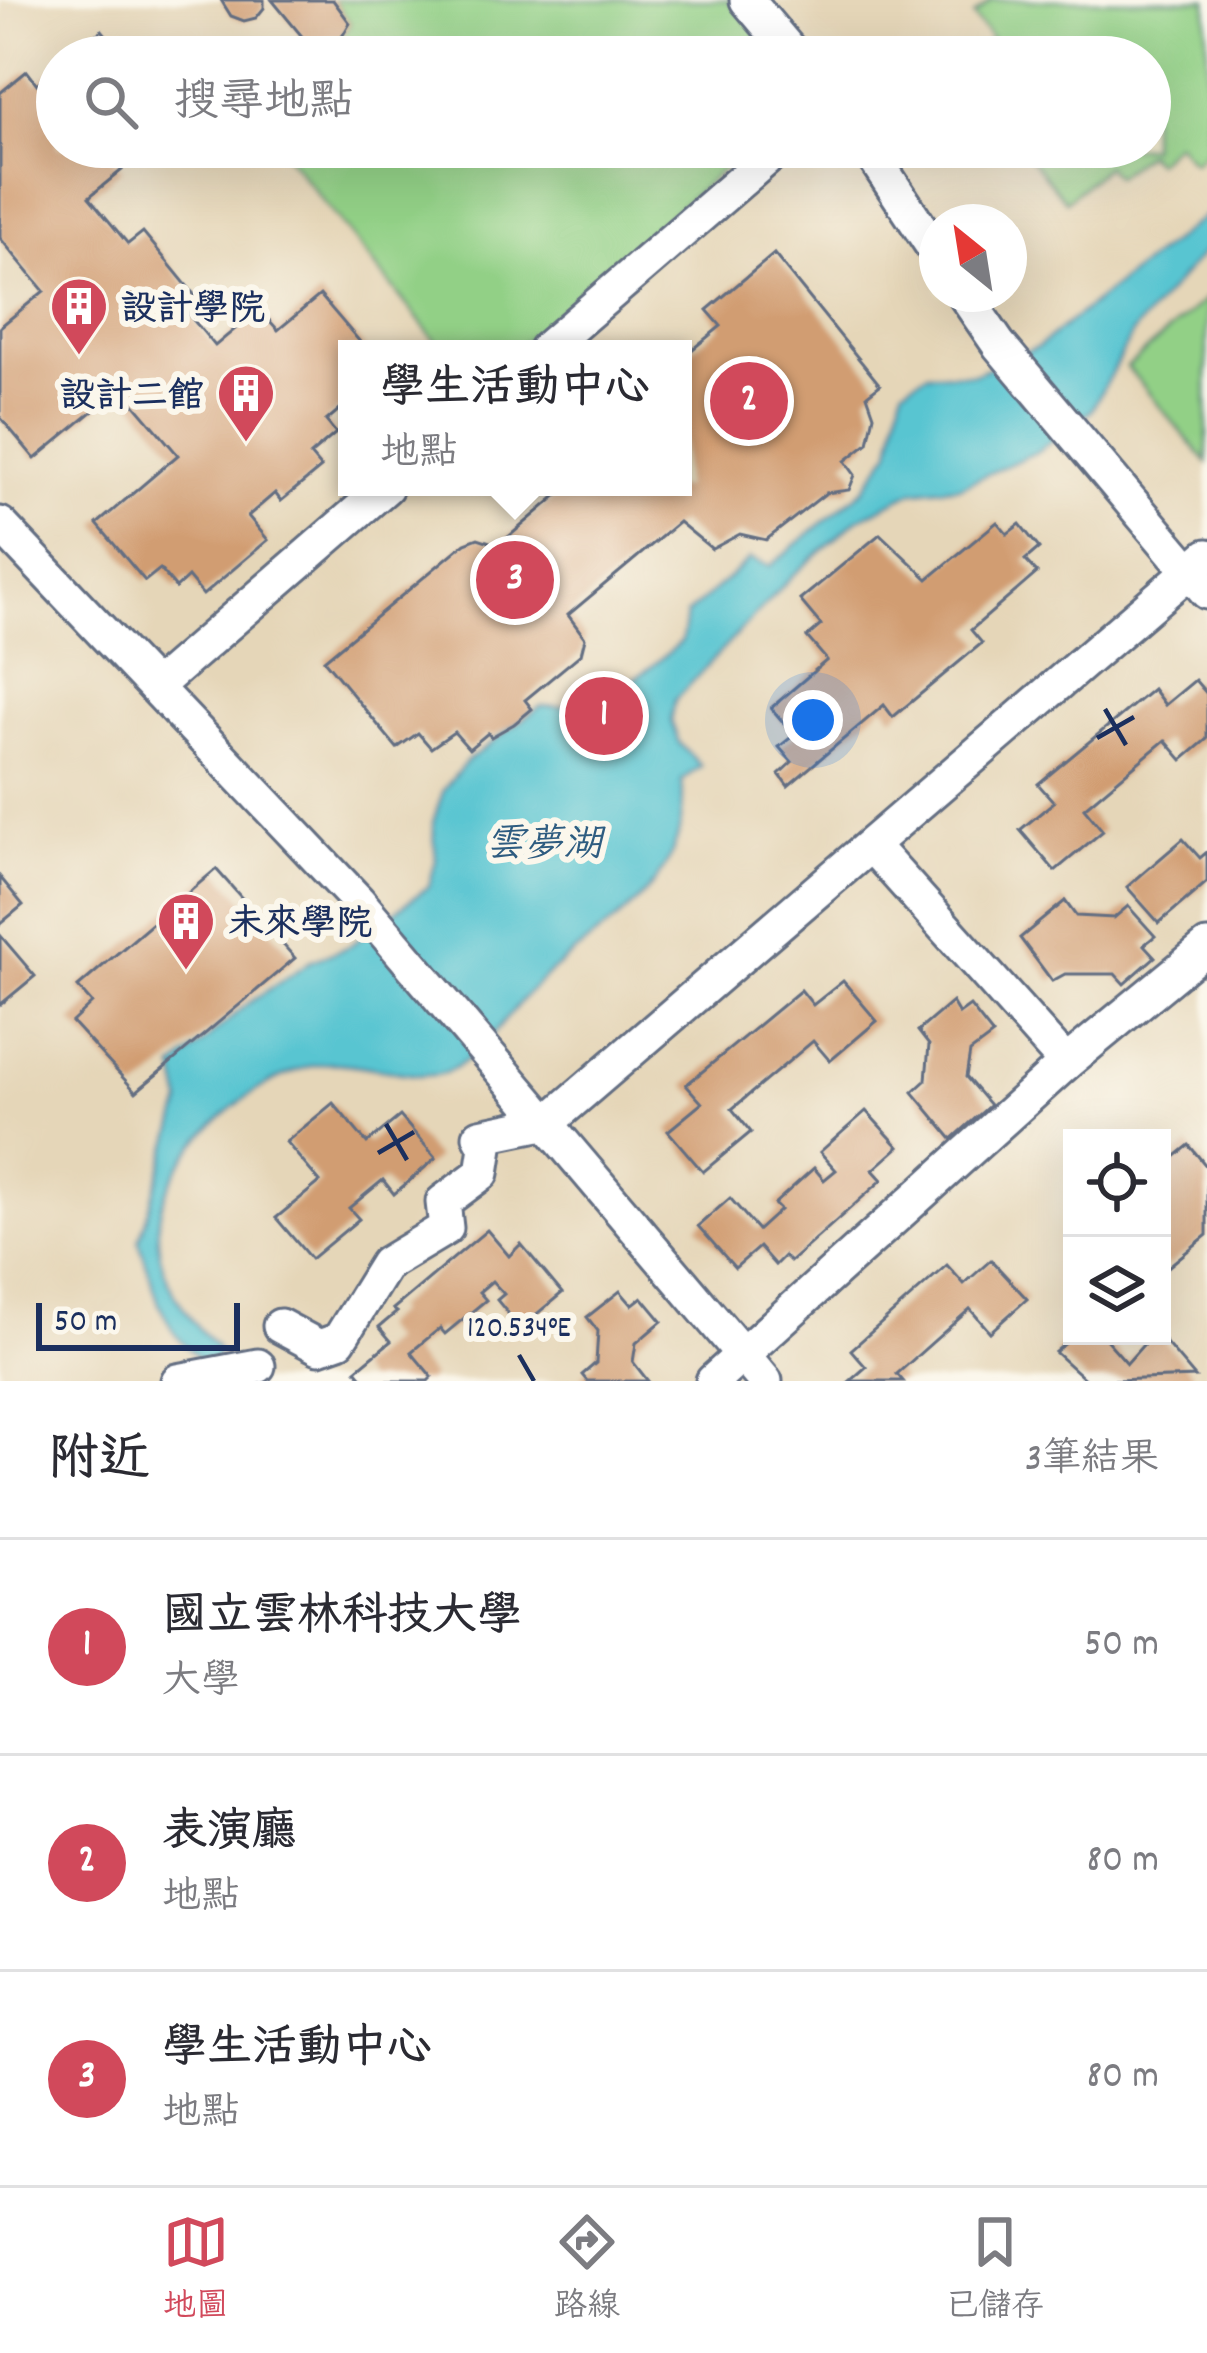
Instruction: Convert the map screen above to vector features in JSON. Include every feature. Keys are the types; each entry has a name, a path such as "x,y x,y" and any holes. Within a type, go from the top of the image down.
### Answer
{"street":[{"path":"747,0 777,36"},
{"path":"556,340 756,168"},
{"path":"880,168 919,226"},
{"path":"280,1326 320,1346 340,1340 386,1264 446,1228 443,1202 482,1173 486,1147 480,1136 548,1123 871,845 1201,573 1078,441 976,312"},
{"path":"155,687 376,496"},
{"path":"0,524 358,901 765,1381"},
{"path":"871,845 1066,1063"},
{"path":"713,1381 1066,1063 1207,947"},
{"path":"200,1377 258,1366"}],"shaded area":[{"path":"0,0 1207,0 1207,1381 0,1381"}],"green space":[{"path":"333,0 729,0 761,36 342,36 350,23"},
{"path":"992,0 1207,0 1207,151 1193,163 1176,143 1171,148 1171,36 990,36 973,16"},
{"path":"296,168 725,168 526,340 435,340"},
{"path":"1038,168 1104,168 1066,201"},
{"path":"1207,298 1207,463 1127,367"}],"water":[{"name":"雲夢湖","path":"1207,214 1207,248 1133,332 1091,411 1036,452 961,486 914,491 858,519 792,576 675,700 671,721 679,743 701,766 682,780 681,819 672,852 635,903 531,990 473,1055 436,1075 337,1063 295,1071 238,1103 189,1152 161,1209 158,1238 164,1269 177,1298 217,1348 216,1372 204,1376 199,1359 175,1334 159,1304 139,1241 182,1103 175,1068 246,1005 311,961 348,947 429,886 436,860 433,822 444,789 467,761 541,706 582,703 634,679 682,641 686,615 750,559 770,566 864,489 891,450 903,388 928,373 974,374 1038,347"}],"building":[{"path":"221,0 264,0 264,8 256,18 244,21 231,16"},
{"path":"272,0 333,0 350,23 342,36 302,36"},
{"path":"27,71 36,83 36,168 120,168 89,197 128,244 143,232 197,298 184,309 215,346 259,309 278,330 320,295 358,340 338,340 338,411 326,421 336,433 310,455 321,468 281,501 275,493 248,516 268,540 203,595 188,577 176,588 160,569 145,581 97,524 178,455 121,388 35,459 0,417 0,327 44,291 0,238 0,93"},
{"path":"774,254 880,385 867,395 874,415 868,443 845,461 855,475 849,490 826,493 766,540 740,534 712,549 679,522 568,615 585,638 581,654 525,700 532,709 514,724 491,737 488,733 469,749 454,732 431,748 418,733 397,748 324,660 465,543 478,538 499,545 556,496 692,496 692,350 721,326 707,310"},
{"path":"997,522 1007,534 1020,524 1039,548 1025,560 1037,573 971,630 982,643 893,717 884,705 788,786 779,774 792,762 779,747 794,735 771,708 827,660 807,637 821,625 800,600 880,534 928,579"},
{"path":"1195,680 1207,694 1207,739 1182,760 1165,740 1084,808 1103,831 1055,871 1020,830 1054,802 1038,784 1153,689 1165,705"},
{"path":"1183,839 1200,858 1207,852 1207,882 1159,923 1127,887"},
{"name":"未來學院","path":"216,869 295,958 136,1092 72,1022 92,1003 78,987"},
{"path":"0,877 23,905 0,924"},
{"path":"1065,901 1076,916 1114,918 1128,906 1155,936 1144,945 1155,957 1124,984 1115,974 1065,974 1052,981 1020,938"},
{"path":"0,935 35,976 0,1005"},
{"path":"843,981 877,1021 830,1061 813,1041 732,1109 751,1132 703,1172 668,1131 702,1103 686,1085 801,990 813,1005"},
{"path":"952,1002 959,1014 970,1006 993,1035 970,1052 966,1077 990,1105 952,1139 913,1092 926,1080 929,1045 918,1031"},
{"path":"333,1103 367,1143 400,1116 436,1158 394,1194 383,1180 349,1208 359,1219 311,1259 276,1218 320,1182 286,1142"},
{"path":"866,1111 899,1147 873,1170 882,1180 790,1262 784,1256 775,1265 759,1247 735,1268 698,1226 730,1198 758,1230 780,1210 774,1204 814,1168 824,1180 836,1170 820,1152"},
{"path":"1189,1145 1207,1167 1207,1235 1171,1265 1171,1237 1171,1160"},
{"path":"487,1230 509,1256 521,1244 562,1293 520,1328 497,1300 504,1294 492,1281 479,1292 486,1300 445,1334 440,1328 411,1352 432,1377 428,1381 365,1381 356,1370 391,1341 379,1327 397,1312 393,1309"},
{"path":"991,1260 1027,1299 990,1332 970,1309 897,1374 903,1381 850,1381 866,1367 851,1350 947,1265 964,1284"},
{"path":"620,1291 632,1305 642,1297 662,1321 636,1343 633,1362 648,1381 587,1381 582,1375 596,1363 598,1331 587,1317"},
{"path":"1063,1345 1111,1345 1127,1363 1143,1345 1168,1345 1195,1377 1087,1381 1055,1352"}],"place":[{"name":"設計學院","path":"79,357"},
{"name":"表演廳","path":"749,401"},
{"name":"設計二館","path":"246,444"},
{"name":"學生活動中心","path":"515,580"},
{"name":"國立雲林科技大學","path":"604,716"},
{"name":"未來學院","path":"186,972"}]}
